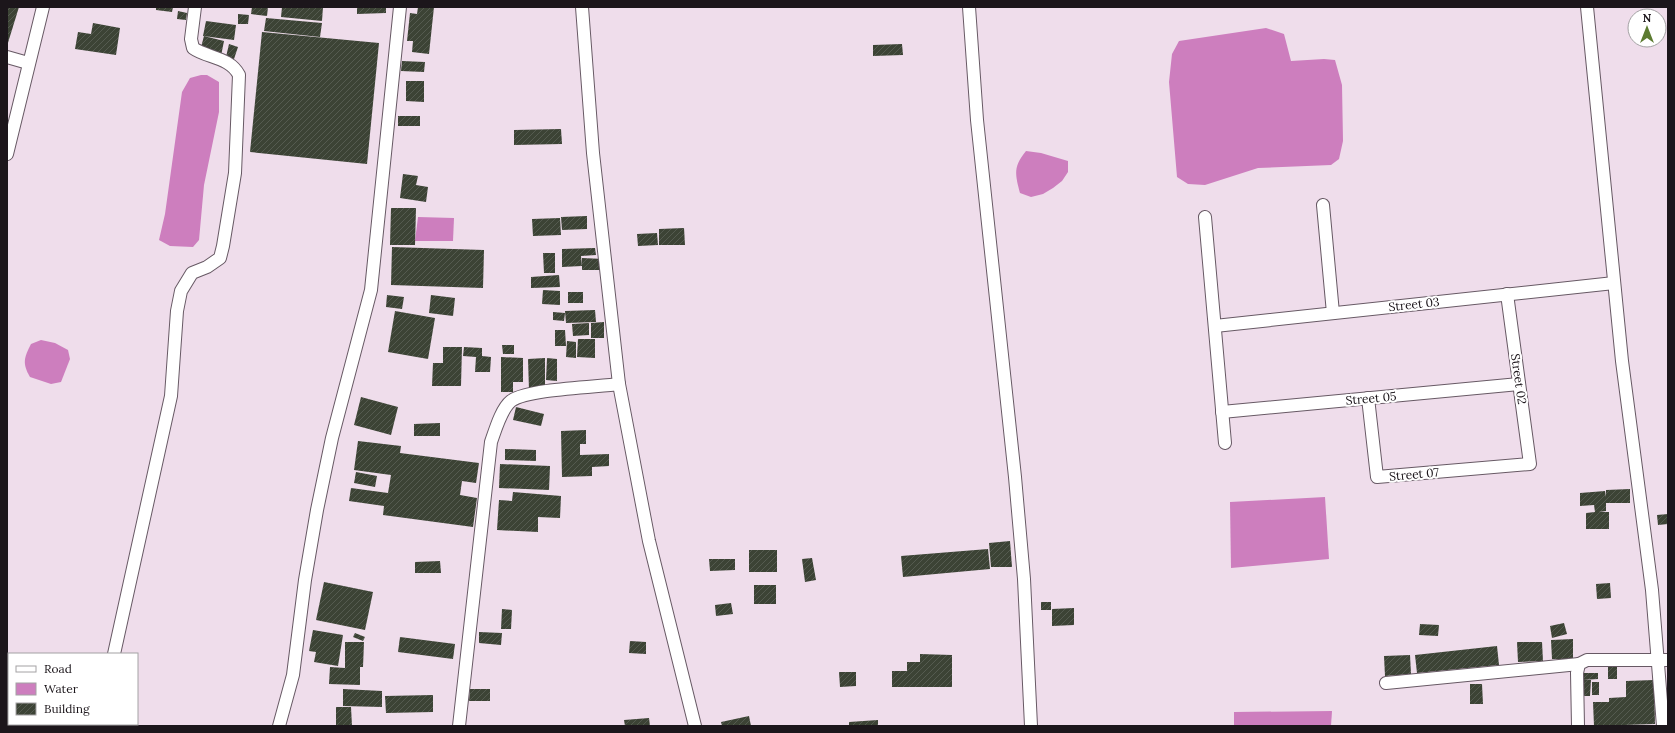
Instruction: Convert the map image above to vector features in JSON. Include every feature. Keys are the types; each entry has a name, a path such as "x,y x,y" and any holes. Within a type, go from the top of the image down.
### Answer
{"street":[{"path":"7,154 28,63 43,7"},
{"path":"114,653 171,396 177,311 181,290 192,273 207,267 220,258 235,172 239,75 235,67 193,48 191,39 195,7"},
{"path":"279,726 293,675 305,580 317,510 332,438 371,290 400,7"},
{"path":"582,7 594,153 619,384 649,541 695,726"},
{"path":"969,7 977,120 1015,478 1024,579 1031,726"},
{"path":"1587,7 1623,369 1662,660 1663,726"},
{"path":"7,57 28,63"},
{"path":"1323,205 1333,313"},
{"path":"1205,217 1225,443"},
{"name":"Street 03","path":"1215,326 1614,283"},
{"name":"Street 02","path":"1507,294 1530,464"},
{"path":"459,726 491,442 500,417 510,402 528,393 619,384"},
{"name":"Street 05","path":"1222,412 1519,384"},
{"name":"Street 07","path":"1368,398 1377,477 1530,464"},
{"path":"1386,683 1579,664 1587,660 1662,660"},
{"path":"1578,726 1577,673 1579,664"}],"water":[{"path":"1266,28 1284,34 1291,61 1324,59 1335,60 1342,85 1343,141 1339,159 1331,165 1258,168 1205,185 1188,184 1177,177 1169,82 1172,54 1179,41"},
{"path":"207,75 219,82 219,112 204,185 199,240 193,247 170,246 159,240 165,214 182,92 190,78"},
{"path":"1026,151 1041,153 1068,161 1068,172 1062,181 1043,194 1031,197 1020,193 1016,171 1019,162"},
{"path":"418,217 454,218 453,241 415,241"},
{"path":"41,340 55,343 68,350 70,359 61,382 51,384 30,377 27,372 25,360 27,353 31,344"},
{"path":"1325,497 1329,559 1231,568 1230,502"},
{"path":"1332,711 1331,726 1234,726 1234,712"}],"building":[{"path":"7,7 19,7 7,46"},
{"path":"156,7 173,7 172,12 156,10"},
{"path":"252,7 268,7 267,16 251,14"},
{"path":"282,7 323,7 322,21 281,17"},
{"path":"357,7 386,7 386,13 357,14"},
{"path":"418,7 434,7 429,54 412,52 413,41 407,41 410,13 417,14"},
{"path":"178,11 187,13 186,20 177,19"},
{"path":"238,14 249,15 248,24 238,24"},
{"path":"266,18 322,23 320,37 264,31"},
{"path":"206,21 236,25 234,40 203,36"},
{"path":"93,23 120,28 116,55 75,49 78,32 91,34"},
{"path":"262,32 379,43 367,164 250,152"},
{"path":"204,36 224,41 221,56 200,51"},
{"path":"229,44 238,47 234,59 226,57"},
{"path":"902,44 903,55 873,56 873,45"},
{"path":"402,61 425,62 424,72 401,71"},
{"path":"406,81 424,81 424,102 406,101"},
{"path":"398,116 420,116 420,126 398,126"},
{"path":"561,129 562,144 514,145 514,130"},
{"path":"403,174 418,176 416,185 428,187 426,202 400,198"},
{"path":"391,208 416,208 415,245 390,245"},
{"path":"587,216 587,229 562,230 561,217"},
{"path":"560,218 561,235 533,236 532,219"},
{"path":"684,228 685,245 659,245 659,229"},
{"path":"657,233 658,245 638,246 637,234"},
{"path":"392,247 484,250 483,288 391,285"},
{"path":"595,248 596,255 581,256 582,266 562,267 562,249"},
{"path":"543,253 555,253 555,273 544,273"},
{"path":"582,258 604,259 604,270 582,270"},
{"path":"559,275 560,287 531,288 531,277"},
{"path":"543,290 560,291 560,305 542,304"},
{"path":"568,292 583,292 583,303 568,303"},
{"path":"387,295 404,297 402,309 386,307"},
{"path":"431,295 455,298 453,316 429,313"},
{"path":"595,310 596,322 566,323 565,311"},
{"path":"395,311 435,318 428,359 388,352"},
{"path":"553,312 565,313 564,321 553,320"},
{"path":"604,322 604,338 591,338 591,323"},
{"path":"589,323 589,335 573,336 572,324"},
{"path":"555,330 565,330 566,346 555,346"},
{"path":"578,339 595,339 595,358 577,357"},
{"path":"567,341 576,342 576,358 566,357"},
{"path":"502,345 514,345 514,354 503,354"},
{"path":"443,347 462,347 461,386 432,386 433,363 443,363"},
{"path":"464,347 482,348 482,356 491,357 490,372 475,372 476,357 463,356"},
{"path":"501,357 523,358 523,382 513,382 513,392 501,392"},
{"path":"545,358 545,390 529,390 528,359"},
{"path":"547,358 557,359 557,381 546,380"},
{"path":"361,397 398,407 391,435 354,425"},
{"path":"516,407 544,414 541,426 513,420"},
{"path":"440,423 440,436 414,436 414,424"},
{"path":"586,430 586,444 580,444 580,455 609,454 609,466 592,467 592,476 562,477 561,431"},
{"path":"358,441 401,446 400,453 479,463 476,483 462,481 460,495 477,498 473,527 383,515 384,506 349,501 351,488 388,493 391,475 354,470"},
{"path":"505,449 536,450 536,461 505,460"},
{"path":"500,464 550,466 549,490 499,488"},
{"path":"356,472 377,476 375,487 354,483"},
{"path":"1630,489 1630,503 1606,503 1606,511 1599,512 1609,512 1609,529 1586,529 1586,513 1595,512 1594,505 1580,506 1580,493 1605,491 1606,497 1606,490"},
{"path":"513,492 561,496 560,518 538,517 538,532 497,530 499,500 512,501"},
{"path":"1668,514 1668,524 1658,525 1657,515"},
{"path":"1010,541 1012,567 991,567 989,543"},
{"path":"988,549 990,569 903,577 901,556"},
{"path":"749,550 777,550 777,572 749,572"},
{"path":"812,558 816,580 805,582 802,559"},
{"path":"709,559 735,559 735,570 710,571"},
{"path":"440,561 441,573 415,573 415,562"},
{"path":"324,582 373,592 365,630 316,620"},
{"path":"1610,583 1611,598 1597,599 1596,584"},
{"path":"754,585 776,585 776,604 754,604"},
{"path":"1041,602 1051,602 1051,610 1041,610"},
{"path":"731,603 733,614 716,616 715,605"},
{"path":"1074,608 1074,625 1052,626 1052,609"},
{"path":"502,609 512,610 511,629 501,629"},
{"path":"1564,623 1567,634 1552,638 1550,626"},
{"path":"1420,624 1439,625 1438,636 1419,635"},
{"path":"313,630 343,635 338,666 314,662 316,652 309,651"},
{"path":"479,632 502,633 501,645 479,643"},
{"path":"355,633 365,637 363,641 353,637"},
{"path":"400,637 455,644 453,659 398,652"},
{"path":"1573,639 1573,661 1560,662 1560,659 1552,659 1551,640"},
{"path":"630,641 646,642 646,654 629,653"},
{"path":"345,642 364,642 363,667 360,667 360,685 329,684 330,667 345,668"},
{"path":"1517,642 1542,642 1543,661 1518,662"},
{"path":"1497,646 1499,665 1417,673 1415,655"},
{"path":"920,654 952,655 952,687 892,687 892,671 907,671 907,662 920,662"},
{"path":"1410,655 1411,674 1385,676 1384,656"},
{"path":"1608,666 1617,667 1617,679 1608,679"},
{"path":"839,672 856,672 856,686 840,687"},
{"path":"1583,673 1598,673 1598,679 1583,680"},
{"path":"1582,680 1591,680 1590,696 1582,696"},
{"path":"1654,680 1655,724 1594,726 1593,702 1609,702 1609,698 1626,697 1626,681"},
{"path":"1592,682 1599,682 1599,695 1592,695"},
{"path":"1470,684 1482,684 1483,704 1470,704"},
{"path":"343,689 382,691 382,707 343,706"},
{"path":"470,689 490,689 490,701 469,701"},
{"path":"433,695 433,712 386,713 385,696"},
{"path":"336,707 351,707 352,726 336,726"},
{"path":"749,716 751,726 722,726 721,722"},
{"path":"649,718 650,726 625,726 624,720"},
{"path":"878,720 878,726 849,726 849,722"}]}
